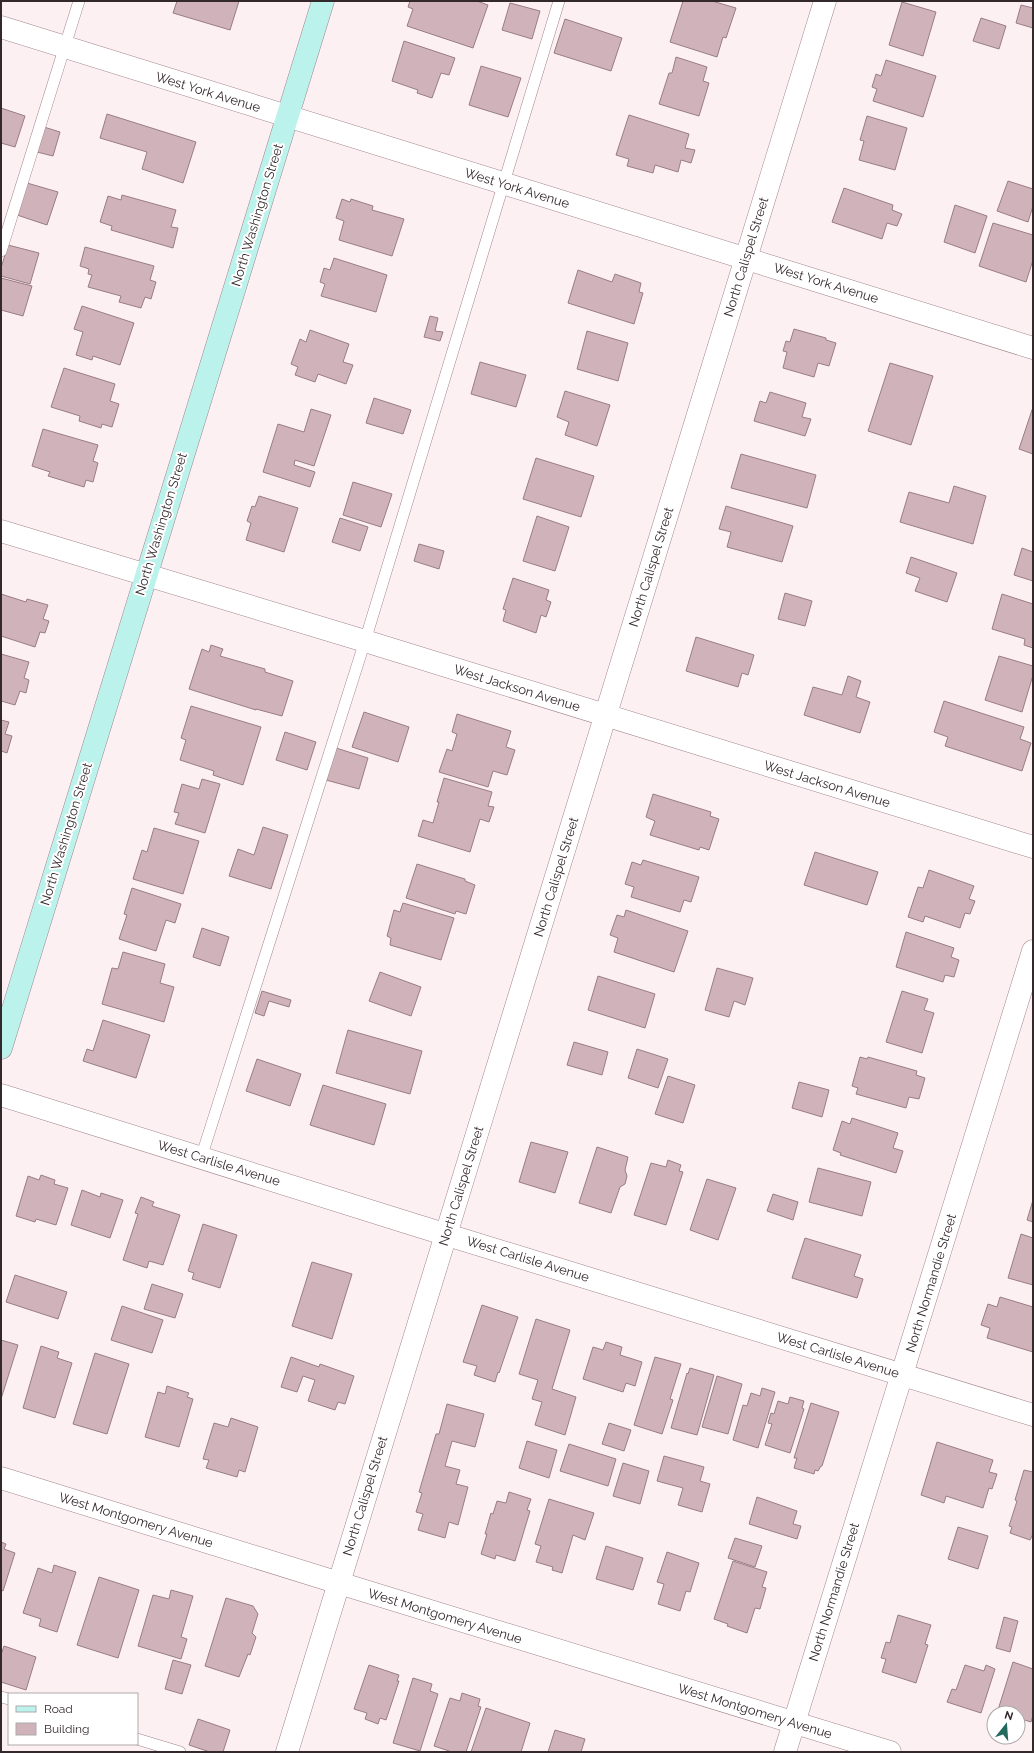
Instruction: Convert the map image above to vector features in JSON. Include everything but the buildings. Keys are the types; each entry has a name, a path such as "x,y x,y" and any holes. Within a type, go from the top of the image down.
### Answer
{"main road":[{"name":"North Washington Street","path":"1,1048 323,1"}],"street":[{"name":"North Calispel Street","path":"287,1752 825,1"},
{"name":"West York Avenue","path":"1,27 1033,348"},
{"name":"West Jackson Avenue","path":"1,531 365,641 1033,847"},
{"name":"North Normandie Street","path":"785,1752 903,1375 1033,951"},
{"name":"West Carlisle Avenue","path":"1,1095 446,1234 1033,1414"},
{"name":"West Montgomery Avenue","path":"1,1478 890,1752"}],"lane":[{"path":"1,251 66,48 79,1"},
{"path":"201,1158 365,641 559,1"},
{"path":"138,1739 180,1752"}]}
